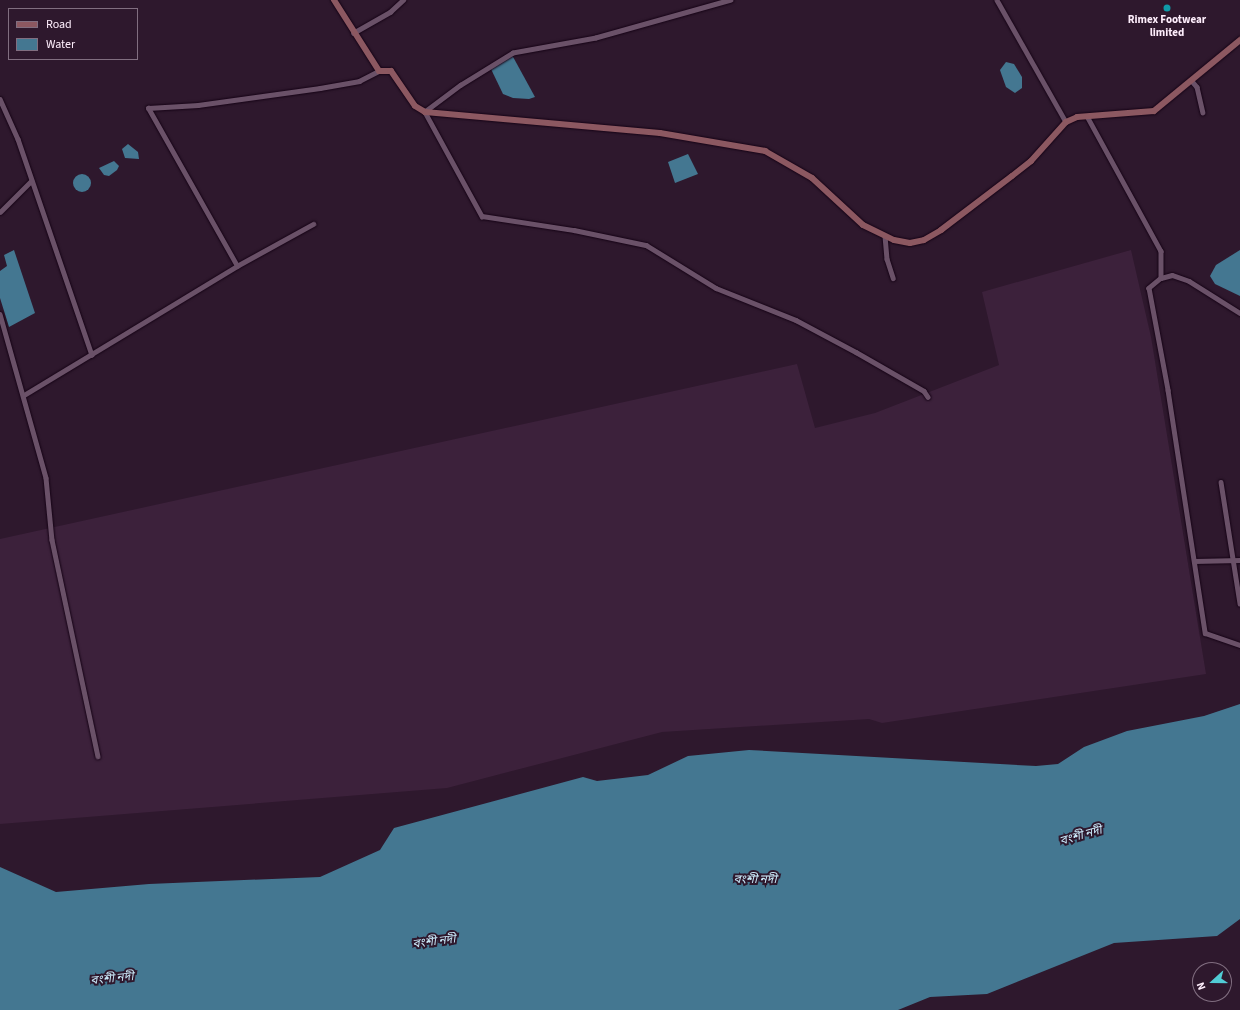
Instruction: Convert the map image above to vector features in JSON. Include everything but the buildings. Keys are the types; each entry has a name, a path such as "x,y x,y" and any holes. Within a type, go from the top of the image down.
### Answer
{"main road":[{"path":"334,0 379,71 390,71 415,106 424,112 660,133 765,151 812,178 863,225 894,240 910,243 924,240 941,230 1031,161 1066,122 1087,116 1154,111 1240,40"}],"street":[{"path":"354,33 390,12 403,0"},
{"path":"731,0 596,38 513,53 461,85 424,112 482,216 574,230 646,245 716,288 796,320 856,352 924,391 928,397"},
{"path":"998,0 1066,122"},
{"path":"237,266 148,108 198,105 320,88 359,81 379,71"},
{"path":"1191,80 1198,89 1203,112"},
{"path":"0,99 18,138 31,181 92,355"},
{"path":"1087,116 1160,247 1161,278"},
{"path":"0,212 31,181"},
{"path":"24,395 237,266 313,224"},
{"path":"885,236 887,259 893,278"},
{"path":"1240,313 1189,281 1172,275 1161,278 1150,288 1160,339 1205,634 1240,645"},
{"path":"0,314 24,395 46,478 52,540 98,756"},
{"path":"1221,482 1240,604"},
{"path":"1194,561 1240,560"}],"shaded area":[{"path":"1131,250 1151,337 1206,674 882,723 869,719 662,732 447,788 0,824 0,539 797,364 815,428 875,413 999,365 982,292"}],"water":[{"path":"512,55 535,97 529,99 513,98 503,94 491,69"},
{"path":"1006,62 1014,64 1022,77 1022,88 1015,93 1006,87 1000,70"},
{"path":"128,144 138,152 139,159 125,158 122,149"},
{"path":"688,154 698,174 675,183 668,162"},
{"path":"114,161 119,166 117,170 109,176 104,175 99,168"},
{"path":"82,174 88,177 91,183 88,189 82,192 76,189 73,183 76,177"},
{"path":"14,250 35,313 9,327 0,298 0,271 7,266 4,255"},
{"path":"1240,250 1240,296 1215,284 1210,276 1216,265"},
{"name":"বংশী নদী","path":"1240,704 1240,919 1217,936 1114,943 987,994 930,997 898,1010 0,1010 0,867 56,892 149,884 320,877 380,850 394,828 583,777 597,781 648,775 688,756 749,750 1036,766 1058,764 1084,747 1127,731 1204,716"}],"place":[{"name":"Rimex Footwear limited","path":"1167,8"}]}
